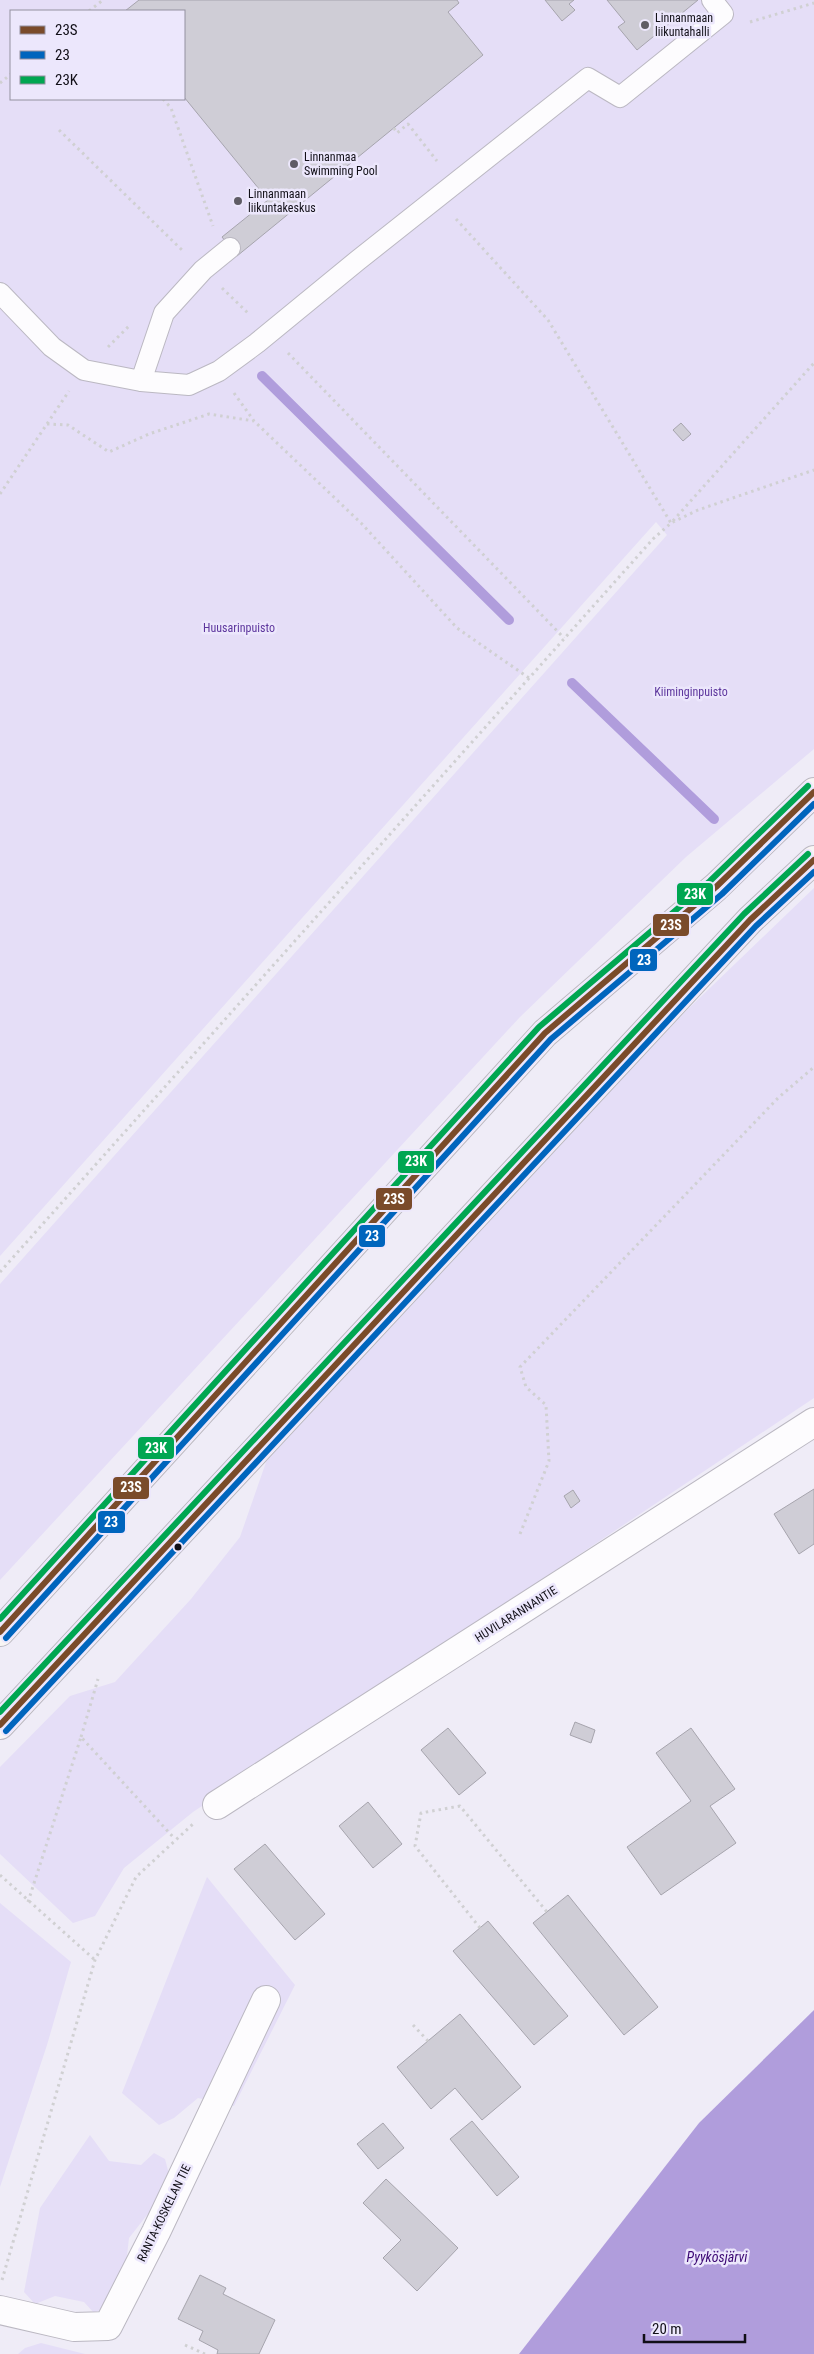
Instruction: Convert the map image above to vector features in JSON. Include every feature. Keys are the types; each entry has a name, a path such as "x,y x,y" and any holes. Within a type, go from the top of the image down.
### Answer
{"main road":[{"path":"0,1632 545,1033 716,887 814,792"},
{"path":"0,1725 750,920 814,860"}],"street":[{"name":"HUVILARANNANTIE","path":"218,1805 814,1422"},
{"name":"RANTA-KOSKELAN TIE","path":"0,2310 74,2327 108,2326 156,2232 266,2000"}],"lane":[{"path":"0,293 52,347 84,370 141,381 189,385 219,371 268,334 588,78 620,97 723,14 712,0"},
{"path":"141,381 164,313 203,270 226,250"}],"path":[{"path":"91,10 103,0"},
{"path":"705,28 732,27 814,3"},
{"path":"0,84 10,75"},
{"path":"164,100 170,108 226,250"},
{"path":"394,128 397,133 408,124 455,183"},
{"path":"59,130 268,334 564,638"},
{"path":"437,198 548,320 671,524"},
{"path":"0,1272 564,638 653,539 671,524 814,363"},
{"path":"0,494 84,370"},
{"path":"219,371 254,422 362,524 457,628 529,678"},
{"path":"47,424 68,425 109,452 149,434 209,414 254,422"},
{"path":"671,524 698,510 814,470"},
{"path":"520,1534 549,1461 546,1405 526,1387 520,1367 778,1098 814,1067"},
{"path":"28,1902 98,1679"},
{"path":"81,1737 175,1839"},
{"path":"0,2285 94,1960 136,1877 175,1839 218,1805"},
{"path":"480,1928 415,1846 421,1813 460,1806 547,1912"},
{"path":"0,1875 94,1960"},
{"path":"413,2025 428,2042"},
{"path":"185,2345 205,2354"}],"green space":[{"path":"0,0 814,0 814,749 686,857 520,1017 0,1580 0,1284 667,535 656,522 0,1256"},
{"path":"814,888 814,1398 193,1812 124,1868 95,1916 73,1923 0,1854 0,1767 70,1696 115,1682 191,1599 240,1537 272,1445 685,1012"},
{"path":"207,1877 295,1985 234,2106 198,2098 174,2118 159,2125 122,2093"},
{"path":"0,1903 71,1962 47,2045 0,2187"},
{"path":"90,2135 109,2161 141,2165 154,2153 165,2159 170,2178 158,2201 129,2238 124,2282 108,2306 94,2313 84,2302 55,2296 35,2304 24,2292 40,2208"},
{"path":"41,2343 85,2354 18,2354 25,2348"}],"water":[{"name":"Pyykösjärvi","path":"814,2010 814,2354 519,2354 699,2123"}],"building":[{"name":"Linnanmaa Swimming Pool","path":"139,0 457,0 459,3 448,12 483,55 237,256 222,237 268,200 185,98 185,10 126,10"},
{"path":"545,0 574,0 569,4 575,10 562,21"},
{"name":"Linnanmaan liikuntahalli","path":"607,0 698,0 637,50 618,27 625,22"},
{"path":"681,423 691,434 683,441 673,430"},
{"path":"814,1489 814,1544 799,1554 774,1514"},
{"path":"573,1490 580,1501 571,1508 564,1496"},
{"path":"575,1722 595,1730 591,1743 570,1735"},
{"path":"448,1728 486,1773 459,1795 421,1750"},
{"path":"691,1728 735,1789 710,1806 736,1843 661,1895 627,1847 691,1801 656,1753"},
{"path":"368,1802 402,1844 373,1868 339,1826"},
{"path":"265,1844 325,1914 295,1940 234,1869"},
{"path":"568,1895 658,2007 624,2035 533,1923"},
{"path":"488,1921 568,2016 534,2045 453,1951"},
{"path":"460,2014 521,2087 482,2120 455,2088 431,2109 397,2067"},
{"path":"472,2121 519,2177 497,2196 450,2139"},
{"path":"383,2123 404,2148 378,2169 357,2144"},
{"path":"386,2179 458,2248 417,2291 383,2258 401,2240 363,2203"},
{"path":"200,2275 226,2288 223,2294 275,2320 259,2354 217,2354 218,2350 199,2340 203,2331 178,2319"}],"waterway":[{"path":"262,376 509,620"},
{"path":"572,683 714,819"}],"transit line":[{"name":"23K","path":"0,1619 539,1027 710,881 808,786"},
{"name":"23S","path":"0,1632 545,1033 716,887 814,792"},
{"name":"23","path":"6,1638 551,1039 722,894 814,804"},
{"name":"23K","path":"0,1712 744,914 808,854"},
{"name":"23S","path":"0,1725 750,920 814,860"},
{"name":"23","path":"6,1731 756,926 814,872"}],"place":[{"name":"Linnanmaan liikuntahalli","path":"645,25"},
{"name":"Linnanmaa Swimming Pool","path":"294,164"},
{"name":"Linnanmaan liikuntakeskus","path":"238,201"}],"park label":[{"name":"Huusarinpuisto","path":"239,628"},
{"name":"Kiiminginpuisto","path":"691,692"}]}
